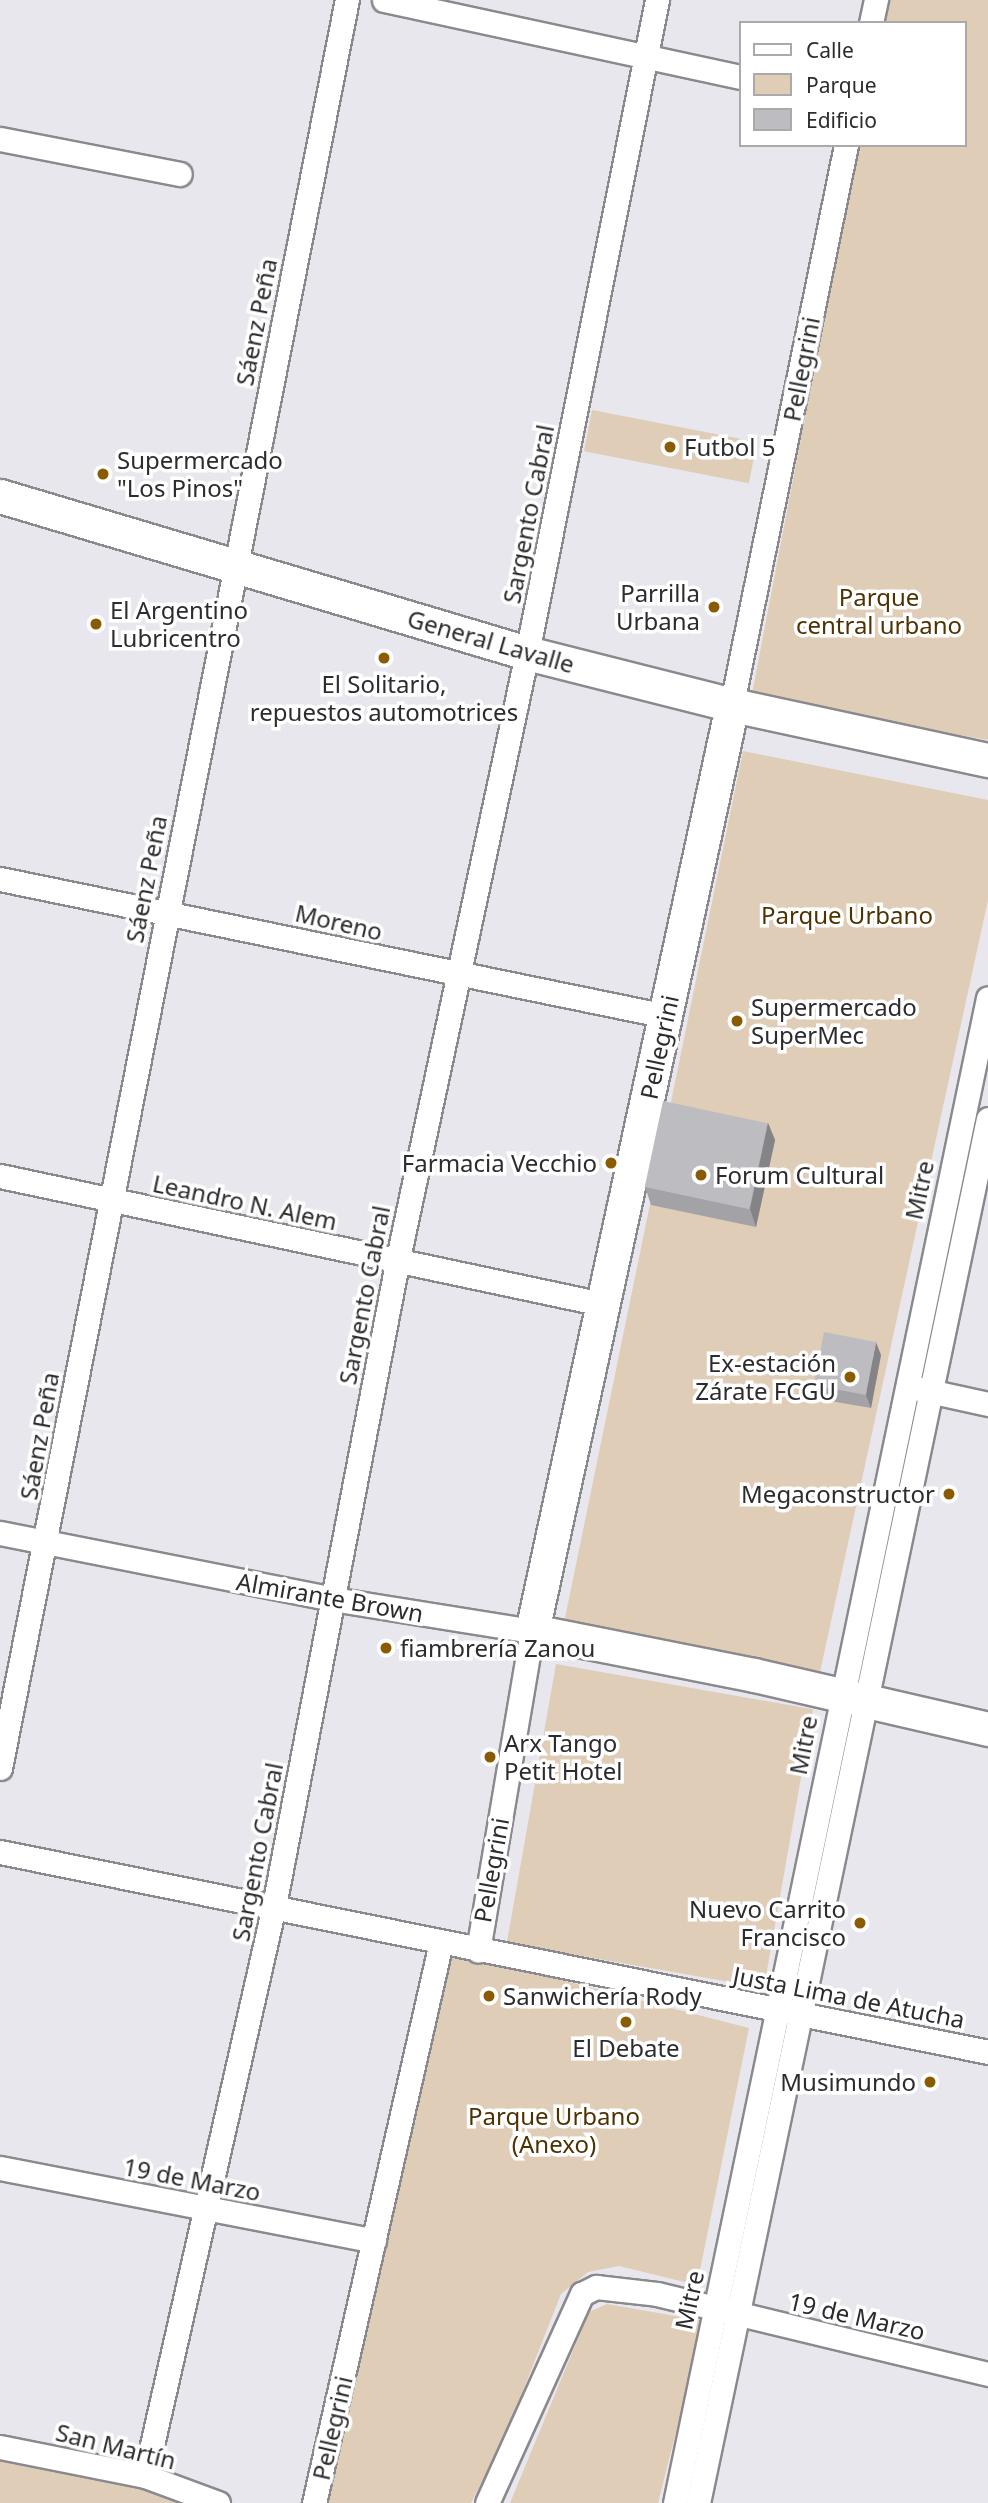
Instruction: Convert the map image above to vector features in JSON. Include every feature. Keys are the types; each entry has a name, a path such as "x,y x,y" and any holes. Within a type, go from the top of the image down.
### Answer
{"street":[{"name":"Sáenz Peña","path":"0,1768 46,1543 108,1199 347,0"},
{"path":"384,0 740,77"},
{"name":"Sargento Cabral","path":"145,2476 274,1906 397,1263 455,976 525,661 657,0"},
{"path":"871,21 876,0"},
{"path":"0,139 180,174"},
{"name":"Pellegrini","path":"478,1950 532,1631 730,714 846,147"},
{"name":"General Lavalle","path":"0,496 232,576"},
{"name":"General Lavalle","path":"0,518 232,576 525,661 730,714 987,771"},
{"name":"Moreno","path":"0,879 167,910 455,976 666,1016"},
{"name":"Mitre","path":"698,2503 802,2014 905,1386 979,1082 988,998"},
{"name":"Mitre","path":"675,2503 777,2008 930,1391 988,1119"},
{"name":"Leandro N. Alem","path":"0,1176 397,1263 603,1304"},
{"path":"905,1386 988,1404"},
{"name":"Almirante Brown","path":"0,1533 332,1599 532,1631 675,1659 988,1729"},
{"name":"Justa Lima de Atucha","path":"0,1852 274,1906 611,1978 777,2008 988,2052"},
{"name":"Pellegrini","path":"314,2503 441,1942"},
{"name":"19 de Marzo","path":"0,2168 374,2241"},
{"name":"19 de Marzo","path":"487,2503 582,2294 596,2287 612,2287 714,2309 988,2374"},
{"name":"San Martín","path":"0,2447 145,2476 218,2503"}],"green space":[{"name":"Parque central urbano","path":"884,0 988,0 988,740 751,699 857,147 967,147 967,21 880,21"},
{"name":"Futbol 5","path":"592,410 757,442 749,483 584,451"},
{"name":"Parque Urbano","path":"743,751 988,800 988,900 820,1672 564,1623"},
{"path":"556,1664 813,1709 764,1988 507,1943"},
{"name":"Parque Urbano (Anexo)","path":"439,1949 749,2028 697,2285 619,2266 588,2272 561,2294 504,2439 471,2503 323,2503"},
{"path":"607,2304 704,2321 658,2503 510,2503 589,2312"},
{"path":"0,2457 148,2486 191,2503 0,2503"}],"building":[{"name":"Forum Cultural","path":"663,1101 768,1123 749,1209 645,1187"},
{"name":"Ex-estación Zárate FCGU","path":"824,1332 876,1342 866,1395 814,1385"}],"place":[{"name":"Futbol 5","path":"670,447"},
{"name":"Supermercado \"Los Pinos\"","path":"103,474"},
{"name":"Parrilla Urbana","path":"714,607"},
{"name":"El Argentino Lubricentro","path":"96,624"},
{"name":"El Solitario, repuestos automotrices","path":"384,658"},
{"name":"Supermercado SuperMec","path":"737,1021"},
{"name":"Farmacia Vecchio","path":"611,1163"},
{"name":"Forum Cultural","path":"701,1175"},
{"name":"Ex-estación Zárate FCGU","path":"850,1377"},
{"name":"Megaconstructor","path":"949,1494"},
{"name":"fiambrería Zanou","path":"386,1648"},
{"name":"Arx Tango Petit Hotel","path":"490,1757"},
{"name":"Nuevo Carrito Francisco","path":"860,1923"},
{"name":"Sanwichería Rody","path":"489,1996"},
{"name":"El Debate","path":"626,2022"},
{"name":"Musimundo","path":"930,2082"}]}
